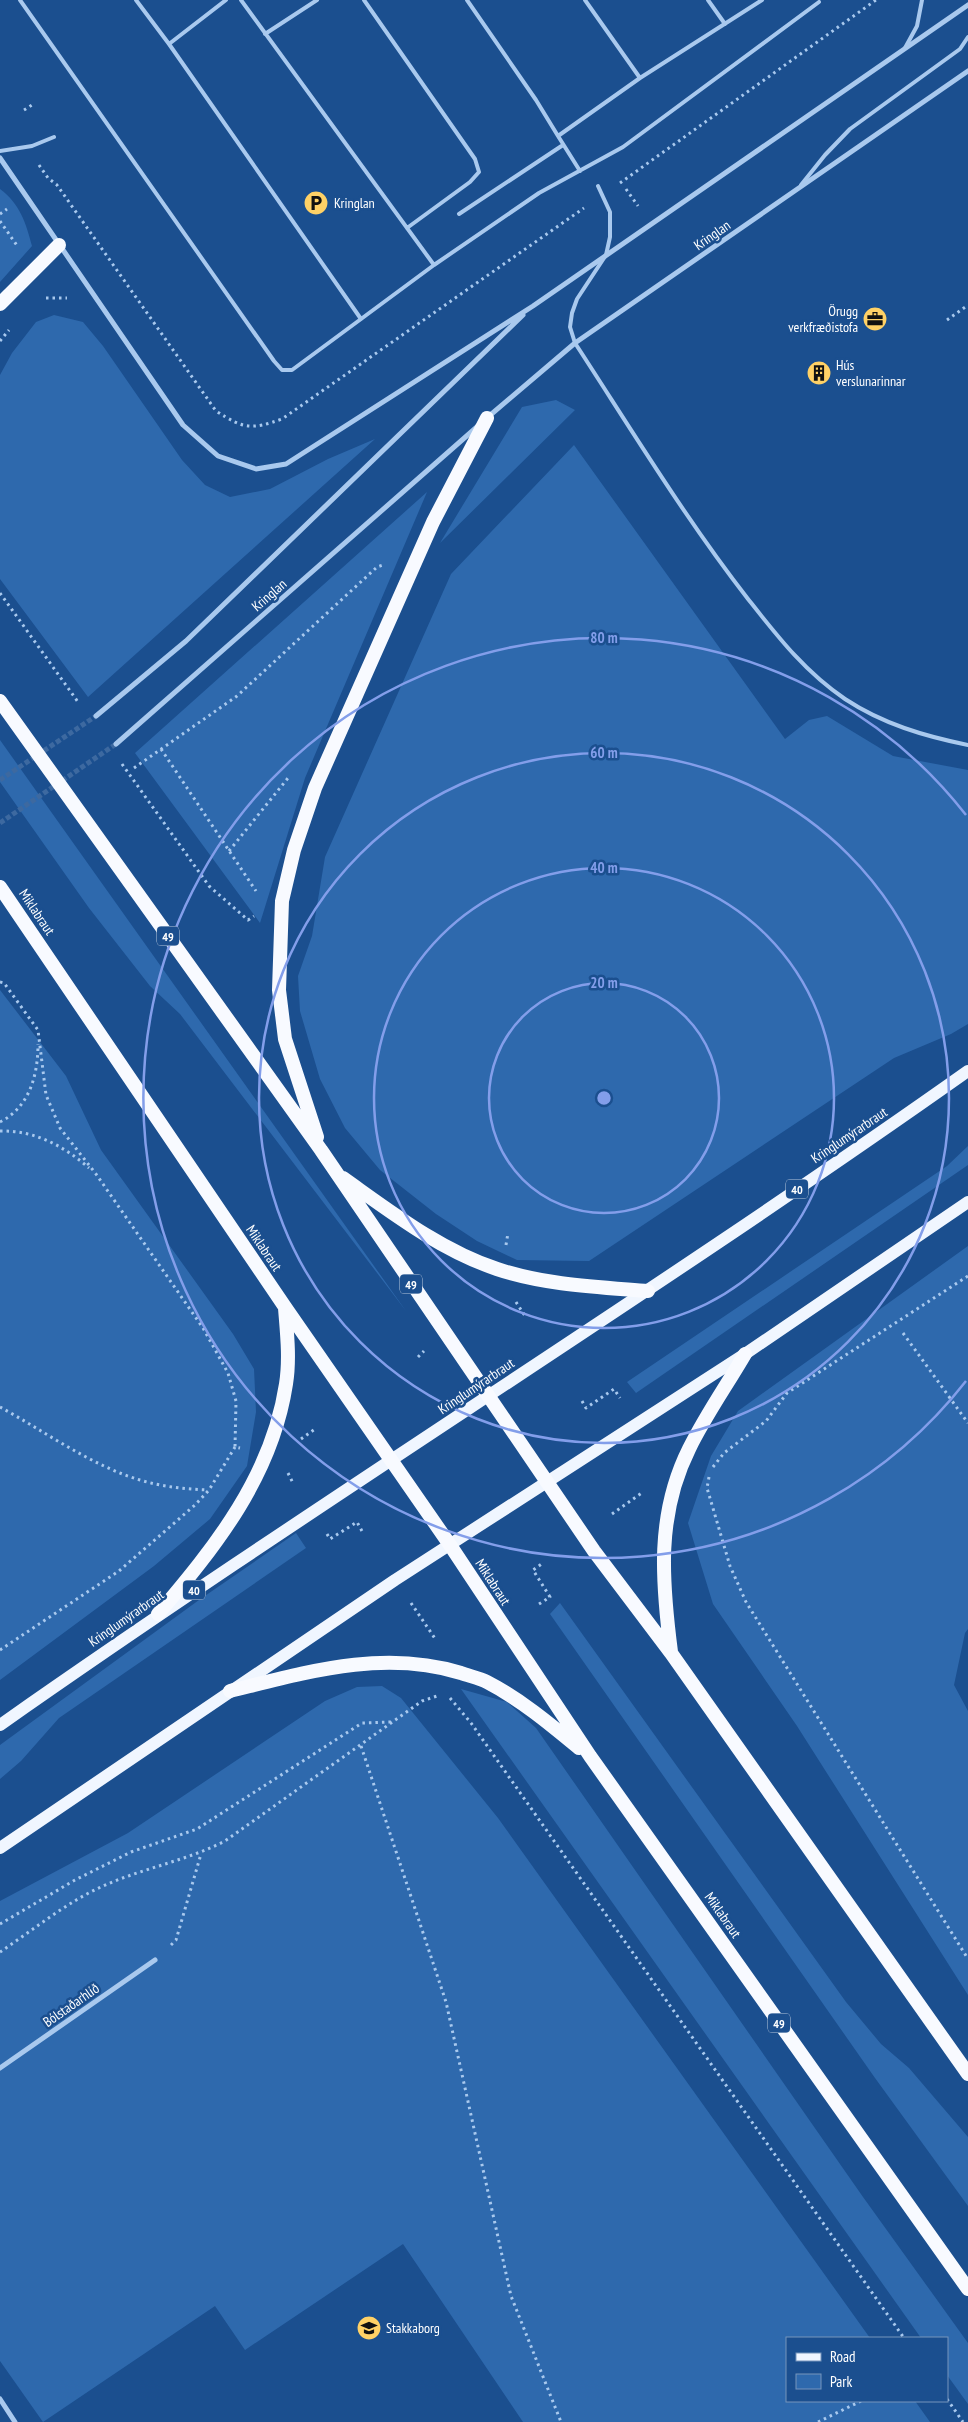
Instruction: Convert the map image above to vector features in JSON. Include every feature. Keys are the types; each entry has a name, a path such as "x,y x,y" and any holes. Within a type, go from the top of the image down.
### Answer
{"highway":[{"path":"0,304 58,245"},
{"path":"320,1150 285,1039 279,990 282,901 294,850 315,788 433,522 486,418"},
{"name":"49","path":"0,701 335,1171 594,1551 671,1653 968,2074"},
{"name":"Miklabraut","path":"0,887 285,1307 450,1545 590,1756 968,2289"},
{"path":"335,1171 400,1219 440,1243 485,1265 544,1280 648,1291"},
{"path":"158,1614 197,1568 234,1519 261,1468 286,1384 288,1348 285,1307"},
{"path":"671,1653 663,1589 664,1548 676,1482 688,1450 745,1354"},
{"path":"230,1691 324,1667 394,1662 427,1664 485,1681 525,1705 590,1756"}],"main road":[{"name":"Kringlumýrarbraut","path":"0,1725 158,1614 648,1291 968,1071"},
{"path":"0,1848 230,1691 450,1545 745,1354 968,1202"}],"street":[{"name":"Kringlan","path":"0,158 183,426 218,456 256,469 286,464 533,306 968,5"},
{"name":"Kringlan","path":"116,744 486,418 575,343 968,71"},
{"name":"Kringlan","path":"96,716 186,641 533,306"},
{"name":"Bólstaðarhlíð","path":"0,2068 155,1960"},
{"path":"0,2399 15,2422"}],"lane":[{"path":"20,0 268,353 282,370 292,370 434,265 539,193 623,147 819,2"},
{"path":"136,0 169,44 361,319"},
{"path":"169,44 226,0"},
{"path":"241,0 434,265"},
{"path":"265,34 317,0"},
{"path":"364,0 475,159 479,172 470,182 407,228"},
{"path":"467,0 536,100 580,170"},
{"path":"585,0 640,78"},
{"path":"708,0 724,24"},
{"path":"558,136 640,78 762,0"},
{"path":"905,48 917,26 922,0"},
{"path":"798,188 825,155 850,129 960,49 968,37"},
{"path":"0,151 32,146 54,137"},
{"path":"459,214 563,145"},
{"path":"598,186 610,212 610,237 606,255 577,299 570,327 575,343 712,552 798,662 844,698 883,721 928,737 968,744"}],"path":[{"path":"37,162 48,178 57,185 216,411 235,424 258,427 282,419 603,195 876,0"},
{"path":"24,110 32,104"},
{"path":"619,178 642,211"},
{"path":"0,221 19,247"},
{"path":"947,320 968,305"},
{"path":"134,768 237,696 376,567 389,564"},
{"path":"161,749 262,899"},
{"path":"0,982 4,983 38,1030 46,1095 60,1128 96,1174 202,1328 228,1373 236,1401 235,1447 209,1490 119,1571 0,1650"},
{"path":"0,1122 7,1118 28,1095 38,1067 38,1030"},
{"path":"0,1131 11,1131 42,1138 71,1153 96,1174"},
{"path":"968,1276 787,1393 766,1421 724,1453 710,1470 707,1488 730,1566 746,1602 968,1959"},
{"path":"903,1333 968,1423"},
{"path":"582,1401 586,1408 614,1389 620,1398"},
{"path":"0,1407 101,1464 139,1480 175,1488 209,1490"},
{"path":"235,1447 244,1448"},
{"path":"612,1514 647,1489"},
{"path":"324,1529 330,1539 357,1522 363,1532"},
{"path":"539,1604 550,1597 533,1570 543,1563"},
{"path":"411,1603 437,1642"},
{"path":"0,1952 101,1887 128,1875 201,1854 246,1828 422,1701 446,1693 903,2337"},
{"path":"0,1924 75,1880 131,1852 197,1829 362,1722 393,1722"},
{"path":"360,1745 446,2002 511,2296 561,2422"},
{"path":"155,1960 176,1940 201,1854"},
{"path":"948,2401 963,2422"},
{"path":"818,2422 859,2402"}],"green space":[{"path":"0,189 13,201 21,214 32,246 0,282"},
{"path":"54,315 83,322 103,346 182,460 205,485 230,497 270,489 328,459 375,439 88,697 0,579 0,375 12,353 36,322"},
{"path":"556,400 575,410 440,543 522,407"},
{"path":"574,445 785,739 809,720 827,716 893,756 968,770 968,1024 951,1034 894,1058 589,1261 517,1260 477,1241 436,1214 380,1170 345,1128 320,1079 300,1011 298,976 312,936 325,857 451,574"},
{"path":"427,492 305,778 260,923 135,753"},
{"path":"0,740 406,1311 180,1014 150,986 89,908 0,782"},
{"path":"0,990 66,1076 101,1150 233,1334 254,1369 256,1412 247,1466 210,1519 154,1566 0,1680"},
{"path":"968,1146 968,1165 636,1393 627,1382 947,1166"},
{"path":"968,1246 968,1629 965,1633 954,1685 968,1711 968,1995 797,1726 713,1604 688,1523 711,1456 738,1411"},
{"path":"296,1533 306,1548 59,1718 21,1761 0,1779 0,1745 199,1600"},
{"path":"560,1603 846,2002 881,2044 909,2068 968,2137 968,2206 875,2078 550,1614"},
{"path":"382,1686 401,1698 498,1818 869,2337 786,2337 786,2402 916,2402 930,2422 523,2422 403,2244 245,2350 215,2306 43,2422 0,2361 0,1901 128,1833 325,1701 357,1687"},
{"path":"461,1689 507,1702 536,1728 863,2197 968,2343 968,2404 948,2376 948,2337 920,2337"}],"tunnel":[{"path":"0,780 96,716"},
{"path":"0,823 116,744"}],"place":[{"name":"Kringlan","path":"316,203"},
{"name":"Örugg verkfræðistofa","path":"875,319"},
{"name":"Hús verslunarinnar","path":"819,373"},
{"name":"Stakkaborg","path":"369,2328"}]}
